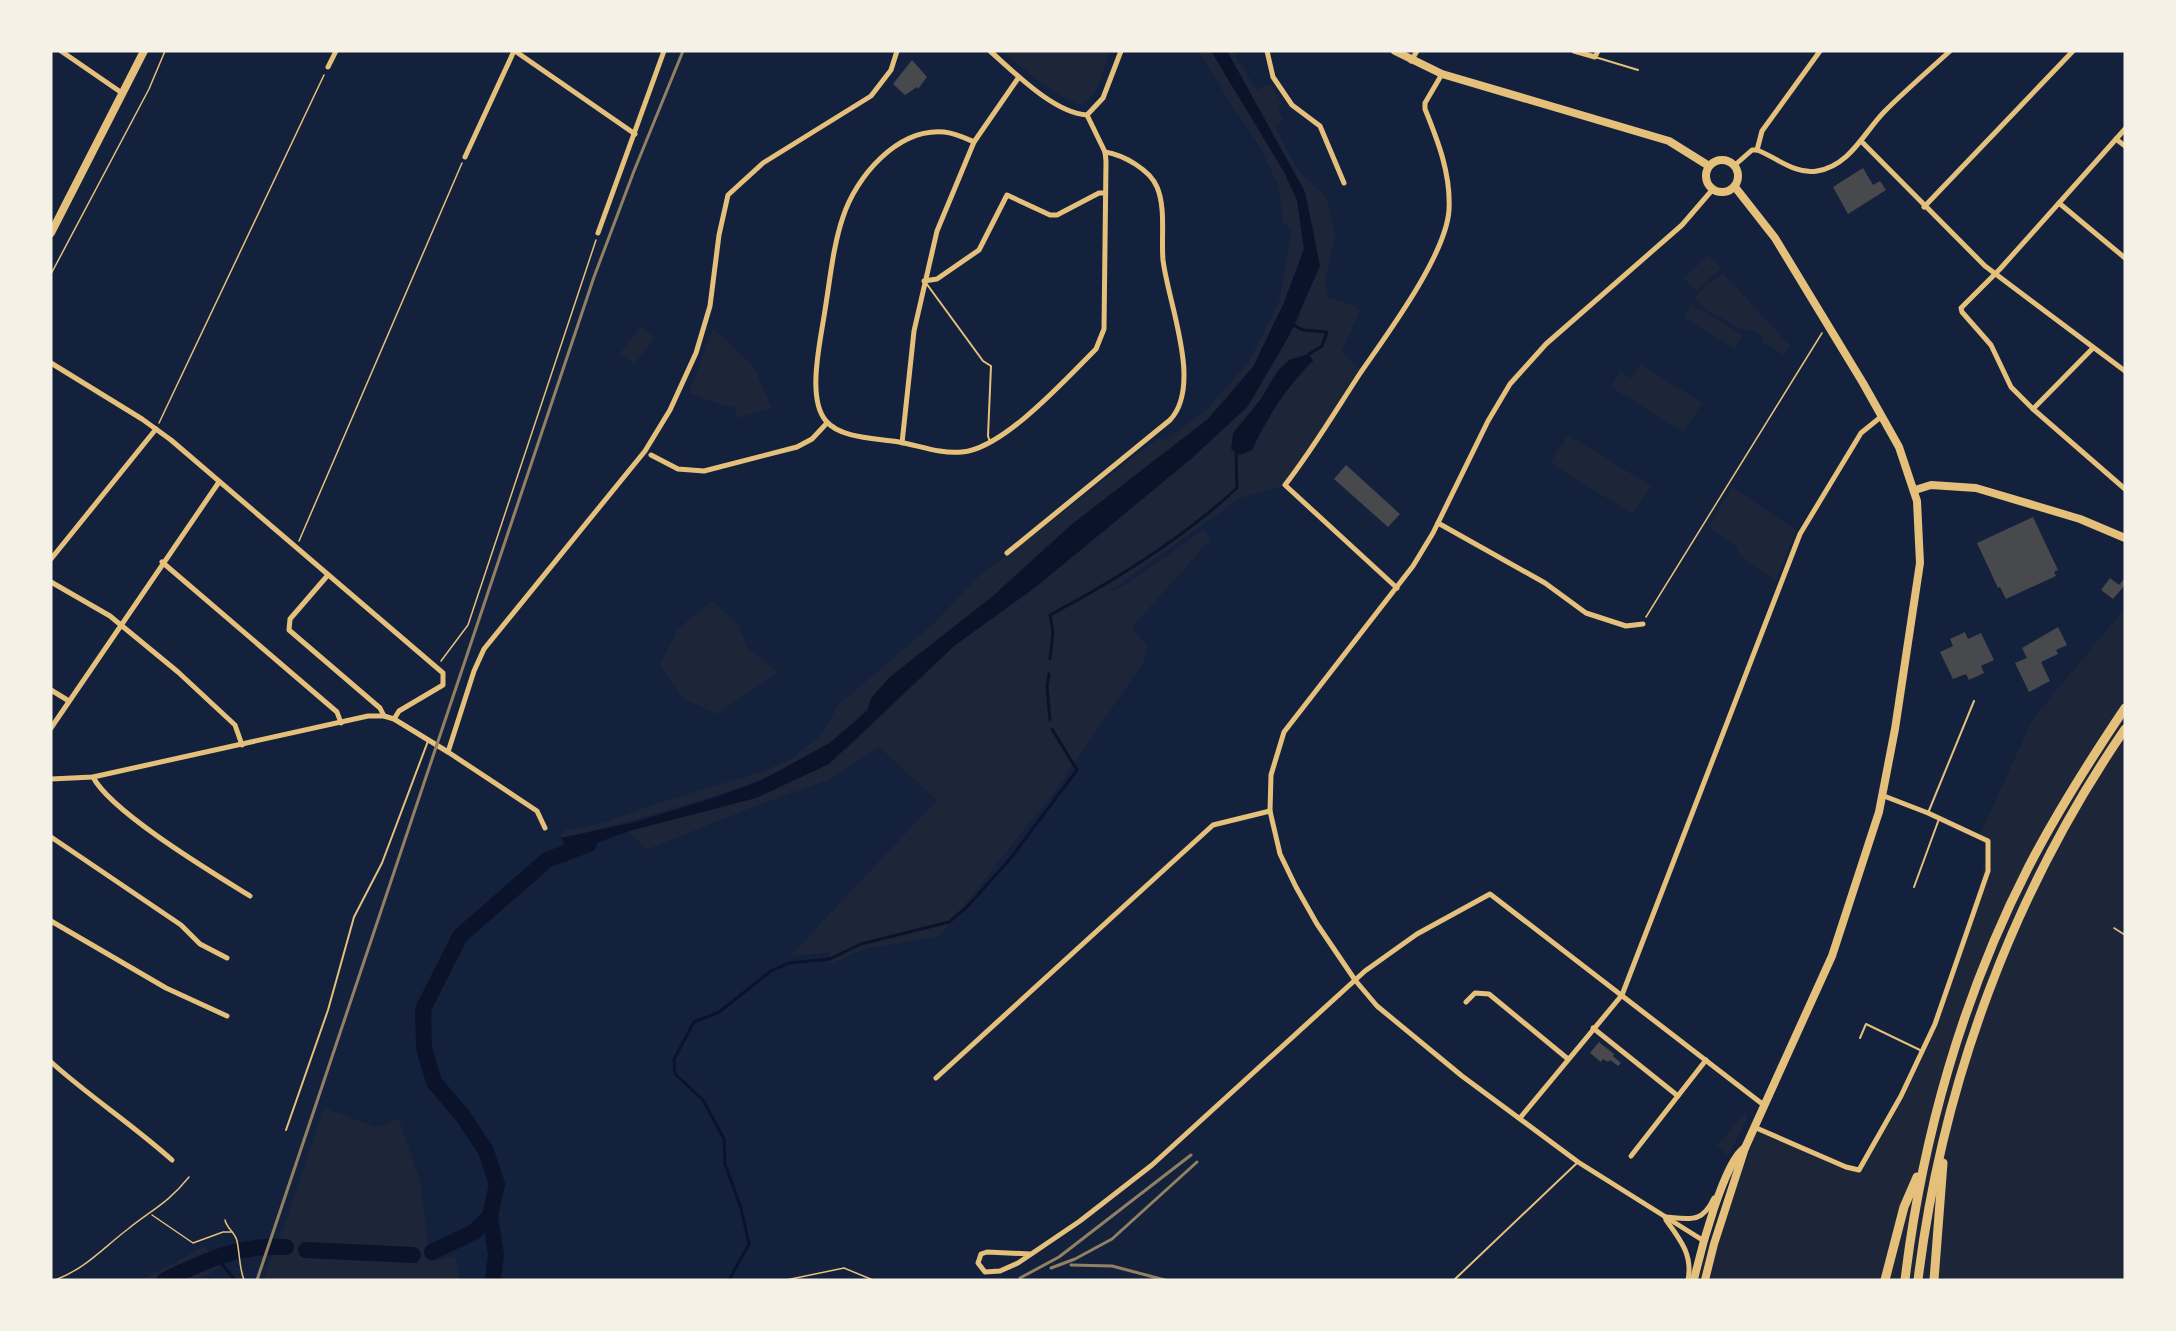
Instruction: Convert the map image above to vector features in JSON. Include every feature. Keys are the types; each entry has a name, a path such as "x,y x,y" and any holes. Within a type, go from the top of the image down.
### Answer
{"highway":[{"path":"1905,1280 1925,1159 1949,1067 2003,921 2055,818 2125,708"},
{"path":"1918,1280 1927,1215 1948,1122 1977,1028 2015,928 2064,828 2125,729"},
{"path":"1934,1280 1939,1199 1948,1122"},
{"path":"1885,1280 1904,1207 1925,1159"}],"main road":[{"path":"51,233 144,51"},
{"path":"1395,51 1411,61 1442,74 1669,141 1709,166"},
{"path":"1722,159 1735,165 1739,177 1735,187 1724,192 1713,189 1707,181 1709,166 1722,159"},
{"path":"1705,1280 1714,1244 1745,1148 1832,956 1884,796 1920,563 1920,524 1915,490 1904,458 1829,326 1765,224 1735,187"},
{"path":"1915,490 1931,485 1953,484 1976,488 2080,519 2124,535"},
{"path":"1694,1280 1704,1241 1724,1182 1739,1152 1745,1148"},
{"path":"1704,1241 1714,1244"}],"street":[{"path":"61,51 122,93"},
{"path":"328,67 336,51"},
{"path":"465,157 515,51 635,134"},
{"path":"598,233 664,51"},
{"path":"448,752 474,671 484,649 645,451 683,385 710,306 719,235 728,195 763,163 871,96 891,70 897,51"},
{"path":"990,51 1019,77 1072,112 1087,115"},
{"path":"1087,115 1103,98 1121,51"},
{"path":"1268,51 1273,77 1292,105 1320,126 1344,183"},
{"path":"1411,61 1417,51"},
{"path":"1574,51 1597,54"},
{"path":"1757,150 1762,131 1820,51"},
{"path":"1735,165 1752,150 1757,150 1792,168 1817,171 1834,165 1861,141 1883,113 1950,51"},
{"path":"1924,207 2073,51"},
{"path":"1397,588 1285,485 1379,348 1439,250 1446,231 1449,199 1444,159 1425,109 1425,103 1442,74"},
{"path":"902,443 910,353 924,281 937,231 974,142 1019,77"},
{"path":"974,142 944,132 918,136 883,156 852,193 842,218 818,357 818,406 827,423 837,429 935,451 961,452 991,444 1002,437 1096,349 1104,329 1105,153 1087,115"},
{"path":"2125,129 1995,274 1963,304 1962,312 1991,345 2011,387 2125,489"},
{"path":"2116,139 2125,146"},
{"path":"1861,141 1924,207 1995,274 2125,371"},
{"path":"1007,553 1170,420 1181,404 1183,393 1181,344 1163,261 1158,188 1143,170 1105,153"},
{"path":"1704,1241 1578,1162 1423,1046 1377,1006 1355,980 1296,887 1280,854 1270,811 1271,775 1284,732 1397,588 1438,523 1488,421 1509,384 1546,344 1682,225 1713,189"},
{"path":"924,281 937,279 980,250 1007,195 1050,215 1057,215 1099,193 1105,193"},
{"path":"2059,204 2125,258"},
{"path":"2033,409 2093,348"},
{"path":"51,363 156,429 443,673 445,679 443,686 399,711 394,719"},
{"path":"1520,1118 1622,995 1800,534 1861,432 1882,416"},
{"path":"651,455 678,469 704,471 797,447 812,439 827,423"},
{"path":"51,559 156,429"},
{"path":"51,728 162,562 219,482"},
{"path":"1438,523 1545,583 1586,614 1626,626 1643,624"},
{"path":"162,562 337,712 341,723"},
{"path":"328,575 290,620 289,630 380,708 384,716"},
{"path":"51,582 122,625 208,698 235,725 242,745"},
{"path":"51,690 69,701"},
{"path":"51,779 93,777 368,716 384,716 394,719 448,752 537,811 545,828"},
{"path":"93,777 99,789 134,817 190,858 250,896"},
{"path":"1754,1127 1846,1167 1859,1170 1901,1096 1935,1024 1988,871 1988,841 1928,813 1884,796"},
{"path":"936,1078 1213,825 1270,811"},
{"path":"51,837 181,925 201,944 227,958"},
{"path":"1030,1254 987,1252 981,1254 978,1263 985,1272 991,1274 1008,1269 1080,1221 1152,1165 1355,980 1417,934 1490,894 1765,1106"},
{"path":"51,921 166,988 227,1016"},
{"path":"1466,1002 1475,993 1489,994 1568,1059"},
{"path":"1593,1028 1678,1096"},
{"path":"1631,1156 1706,1060"},
{"path":"51,1062 82,1091 146,1137 172,1160"},
{"path":"1664,1216 1685,1219 1704,1215 1724,1182"},
{"path":"1664,1216 1686,1250 1690,1263 1688,1280"}],"lane":[{"path":"1597,54 1638,70"},
{"path":"924,281 982,361 992,366 988,436 991,444"},
{"path":"1928,813 1974,701"},
{"path":"286,1130 328,1010 354,917 386,853 428,741"},
{"path":"1914,887 1939,819"},
{"path":"1860,1038 1866,1024 1922,1051"},
{"path":"1454,1280 1578,1162"},
{"path":"1084,1280 1100,1280"}],"path":[{"path":"51,274 149,89 165,51"},
{"path":"156,429 328,67"},
{"path":"294,546 465,157"},
{"path":"436,666 468,625 595,245"},
{"path":"1643,624 1800,366 1829,326"},
{"path":"2114,928 2125,935"},
{"path":"55,1280 84,1266 128,1228 173,1197 189,1177"},
{"path":"151,1214 193,1244 223,1232 232,1232"},
{"path":"225,1220 226,1228 237,1240 239,1267 244,1280"},
{"path":"786,1280 844,1268 873,1280"}],"shaded area":[{"path":"1002,51 1110,51 1095,91 1090,98 1077,104 1042,84"},
{"path":"1199,51 1211,51 1284,172 1297,200 1304,249 1283,305 1253,367 1208,419 1071,525 993,596 871,698 867,708 846,729 809,756 746,785 651,815 561,838 560,836 566,830 603,823 658,803 761,772 791,759 822,734 838,705 933,624 978,577 1160,437 1163,441 1204,412 1248,363 1279,302 1292,230 1283,222 1279,188 1260,147"},
{"path":"1211,51 1227,51 1305,192 1320,266 1290,334 1248,406 1192,458 1037,586 954,646 829,764 756,798 629,831 570,853 561,838 635,822 713,798 760,781 830,743 868,710 871,698 891,676 993,596 1071,525 1208,419 1253,367 1283,305 1304,249 1297,200 1284,172"},
{"path":"1227,51 1232,51 1257,90 1271,84 1282,104 1277,107 1283,120 1274,125 1298,170 1326,197 1335,234 1325,281 1328,297 1355,306 1360,311 1342,351 1362,371 1285,485 1240,498 1110,591 1127,584 1203,530 1211,539 1132,627 1147,646 1143,663 1057,788 940,936 864,949 828,965 830,952 790,956 937,800 879,747 831,779 753,807 646,850 629,831 756,798 848,748 954,646 1037,586 1192,458 1248,406 1299,318 1315,230 1251,94","holes":["1309,354 1313,361 1278,402 1252,450 1261,402 1271,380 1289,361"]},
{"path":"1709,255 1721,269 1696,291 1684,278"},
{"path":"1723,273 1790,346 1783,355 1762,341 1763,337 1748,328 1745,331 1705,309 1694,297"},
{"path":"1691,304 1742,335 1735,349 1684,317"},
{"path":"641,327 655,338 634,364 620,353"},
{"path":"713,328 753,366 772,408 738,418 734,405 728,407 689,393"},
{"path":"1309,354 1313,361 1278,402 1252,450 1240,455 1231,449 1233,433 1261,399 1278,371 1289,360"},
{"path":"1640,364 1702,403 1684,432 1611,387 1620,372 1631,378"},
{"path":"1568,435 1651,486 1633,514 1550,463"},
{"path":"1732,487 1796,530 1776,581 1737,553 1739,548 1708,527"},
{"path":"712,601 738,624 747,647 778,672 717,714 683,698 660,664 678,629"},
{"path":"2125,608 2125,1280 1698,1280 1720,1207 1754,1127 1859,1170 1871,1151 1935,1024 1977,902 1988,841 1979,837 2032,720"},
{"path":"324,1108 376,1127 399,1119 420,1181 430,1262 455,1256 460,1280 263,1280 288,1216"},
{"path":"1744,1113 1748,1116 1728,1156 1717,1146"},
{"path":"205,1246 219,1266 212,1273 184,1281 142,1280"}],"building":[{"path":"912,60 927,77 918,89 917,87 905,95 893,84"},
{"path":"1863,168 1873,185 1880,181 1886,190 1848,214 1833,187"},
{"path":"1346,465 1400,514 1388,527 1334,479"},
{"path":"2033,517 2058,570 2054,572 2056,576 2006,599 2000,587 1998,588 1977,543"},
{"path":"2110,578 2119,585 2125,578 2125,585 2113,599 2101,590"},
{"path":"2058,627 2067,645 2056,650 2058,654 2041,662 2050,681 2029,692 2015,663 2027,658 2022,648"},
{"path":"1965,632 1968,639 1981,633 1994,660 1981,666 1984,673 1969,680 1966,674 1953,679 1940,652 1953,646 1950,639"},
{"path":"1599,1042 1614,1054 1613,1056 1621,1063 1618,1066 1610,1060 1608,1062 1603,1059 1601,1062 1590,1053"}],"waterway":[{"path":"1291,324 1303,330 1327,332 1322,346 1309,354"},
{"path":"1050,659 1053,632 1050,615 1148,558 1216,507 1237,488 1236,453"},
{"path":"1049,674 1047,687 1050,720"},
{"path":"729,1280 749,1244 741,1208 725,1164 724,1139 703,1100 675,1074 674,1059 694,1022 719,1012 771,971 789,963 830,959 861,944 949,922 967,907 1010,859 1077,770 1052,729"},
{"path":"432,1252 474,1232 490,1216 497,1184 486,1151 463,1116 434,1082 424,1048 423,1009 460,936 547,860 589,844"},
{"path":"490,1216 496,1255 493,1280"},
{"path":"165,1280 223,1255 253,1248 286,1247"},
{"path":"306,1250 413,1255"},
{"path":"215,1256 235,1280"}],"railway":[{"path":"257,1280 594,277 683,51"},
{"path":"1020,1278 1059,1257 1191,1155"},
{"path":"1051,1268 1075,1259 1112,1239 1197,1162"},
{"path":"1071,1265 1112,1266 1165,1280"}]}
